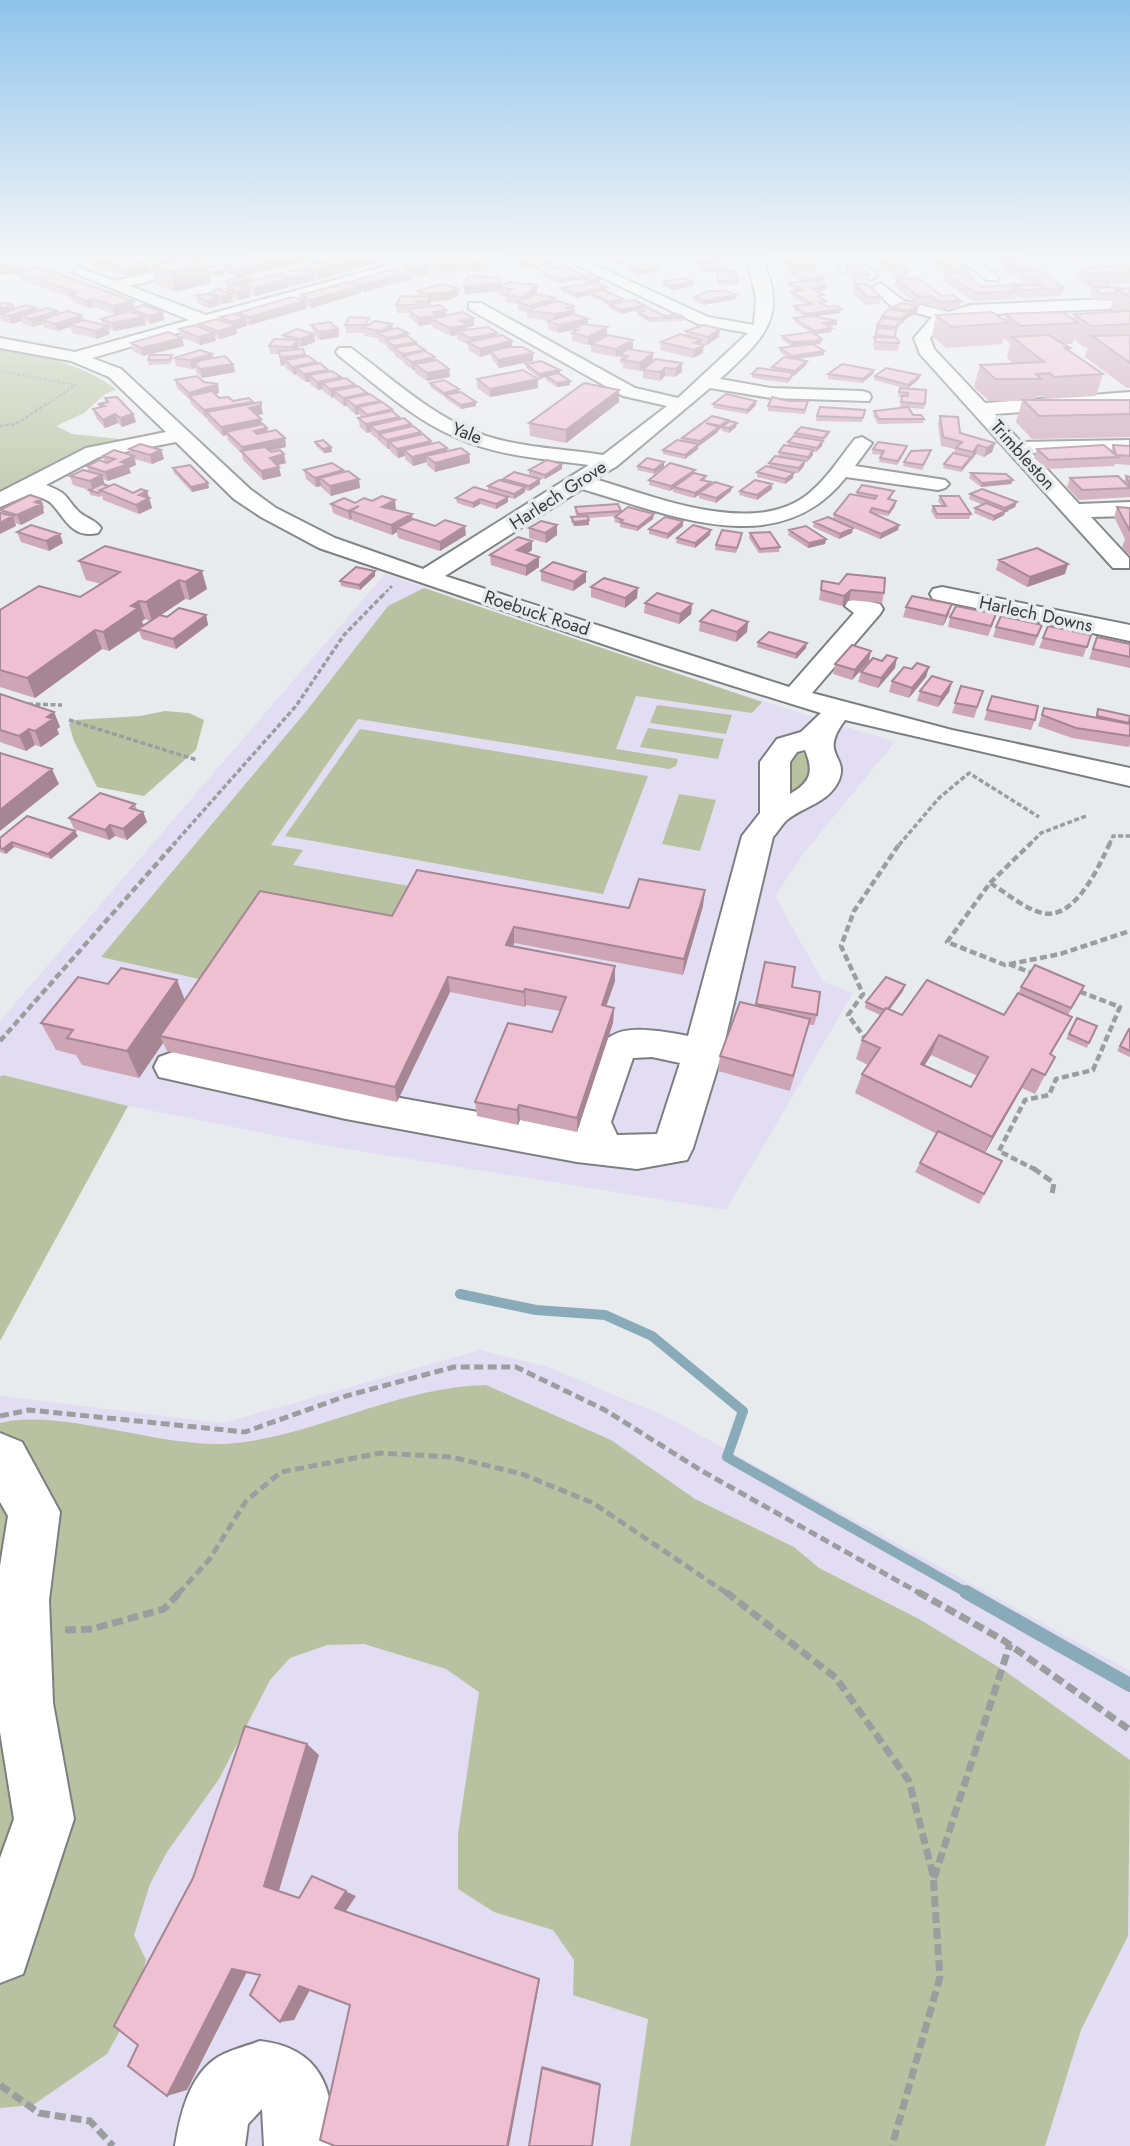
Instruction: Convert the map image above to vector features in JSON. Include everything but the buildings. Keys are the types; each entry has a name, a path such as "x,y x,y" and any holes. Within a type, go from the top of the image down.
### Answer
{"street":[{"name":"Roebuck Road","path":"78,358 119,376 242,494 287,525 418,574 796,696 830,722 952,739 1130,777"},
{"name":"Yale","path":"353,358 433,418 462,434 496,443 610,462"},
{"path":"568,358 629,392 681,404"},
{"name":"Harlech Grove","path":"418,574 582,482 708,382 732,358"},
{"name":"Trimbleston","path":"934,358 1121,563"},
{"path":"708,382 771,393 862,397"},
{"path":"983,409 1130,398"},
{"path":"489,421 505,432 496,443"},
{"path":"0,501 93,452 182,436"},
{"path":"582,482 712,517 754,520 779,517 808,505 862,443"},
{"path":"1015,447 1122,444"},
{"path":"840,470 938,484"},
{"path":"29,486 59,498 70,516 90,528"},
{"path":"1073,511 1130,509"},
{"name":"Harlech Downs","path":"943,594 1130,633"},
{"path":"796,696 826,657 871,610 857,606"},
{"path":"173,1067 402,1115 604,1148 654,1153 673,1148 703,1053 758,836 775,814 776,788 773,774 780,751 787,745 809,741 830,722"},
{"path":"604,1148 593,1137 591,1122 616,1052 622,1044 652,1042 703,1053"},
{"path":"0,1458 4,1460 34,1512 22,1600 24,1703 44,1819 0,1951"},
{"path":"210,2146 214,2122 222,2103 232,2089 245,2079 259,2074 273,2074 285,2081 294,2092 300,2109 299,2146"}],"path":[{"path":"0,371 76,386 16,424 0,426"},
{"path":"0,1041 296,706 344,635 418,574"},
{"path":"25,704 62,705"},
{"path":"69,720 197,760"},
{"path":"868,1043 848,1015 863,994 841,946 854,911 918,822 950,784 969,773 1040,817"},
{"path":"1046,978 947,942 990,883 1041,833 1086,816"},
{"path":"990,883 1019,902 1050,914 1068,909 1101,862 1113,836 1130,836"},
{"path":"1008,964 1060,954 1130,931"},
{"path":"1052,1194 1054,1183 1046,1175 999,1151 1025,1100 1049,1095 1056,1079 1093,1070 1120,1007 1070,988"},
{"path":"0,1416 29,1410 244,1432 346,1396 454,1367 516,1367 605,1410 702,1471 1010,1644 1130,1730"},
{"path":"22,1631 92,1629 164,1609 209,1560 246,1501 281,1472 381,1453 452,1457 522,1474 593,1503 719,1587 836,1678 909,1781 933,1878 940,1977 892,2146"},
{"path":"933,1878 1010,1644"},
{"path":"0,2085 39,2113 90,2121 113,2146"}],"shaded area":[{"path":"385,574 663,670 895,742 803,854 775,896 823,982 853,993 726,1210 323,1145 128,1106 0,1341 0,1021"},
{"path":"480,1350 545,1366 665,1416 1130,1671 1130,2146 0,2146 0,1396 223,1423"}],"green space":[{"path":"0,358 47,358 89,373 116,389 104,395 84,413 56,426 72,434 129,440 0,495"},
{"path":"424,588 762,702 752,713 636,696 616,749 678,759 676,766 669,769 358,719 271,845 303,850 293,865 409,886 384,929 208,981 101,957 308,709 388,606"},
{"path":"657,705 732,715 726,734 650,723"},
{"path":"165,711 189,713 204,720 196,750 144,796 97,787 74,741 69,724 75,720 140,716"},
{"path":"648,728 724,739 718,759 640,747"},
{"path":"360,729 648,776 603,894 285,836"},
{"path":"794,751 805,754 811,760 819,777 792,793 786,790 784,756"},
{"path":"679,794 716,800 700,851 662,844"},
{"path":"3,1075 128,1106 0,1341 0,1077"},
{"path":"486,1385 611,1440 695,1499 794,1547 819,1568 919,1619 1005,1671 1130,1760 1128,1936 1081,2030 1045,2146 630,2146 648,2019 573,1995 574,1960 553,1930 494,1912 458,1889 458,1834 479,1692 446,1669 364,1644 327,1645 290,1658 270,1680 219,1779 167,1852 150,1884 134,1935 146,1960 132,2009 107,2054 33,2105 0,2108 0,1423 50,1420 167,1439 222,1444 287,1433 418,1394"}],"waterway":[{"path":"460,1294 536,1310 605,1315 652,1336 743,1411 727,1457 969,1594"},
{"path":"966,1592 1130,1685"}]}
